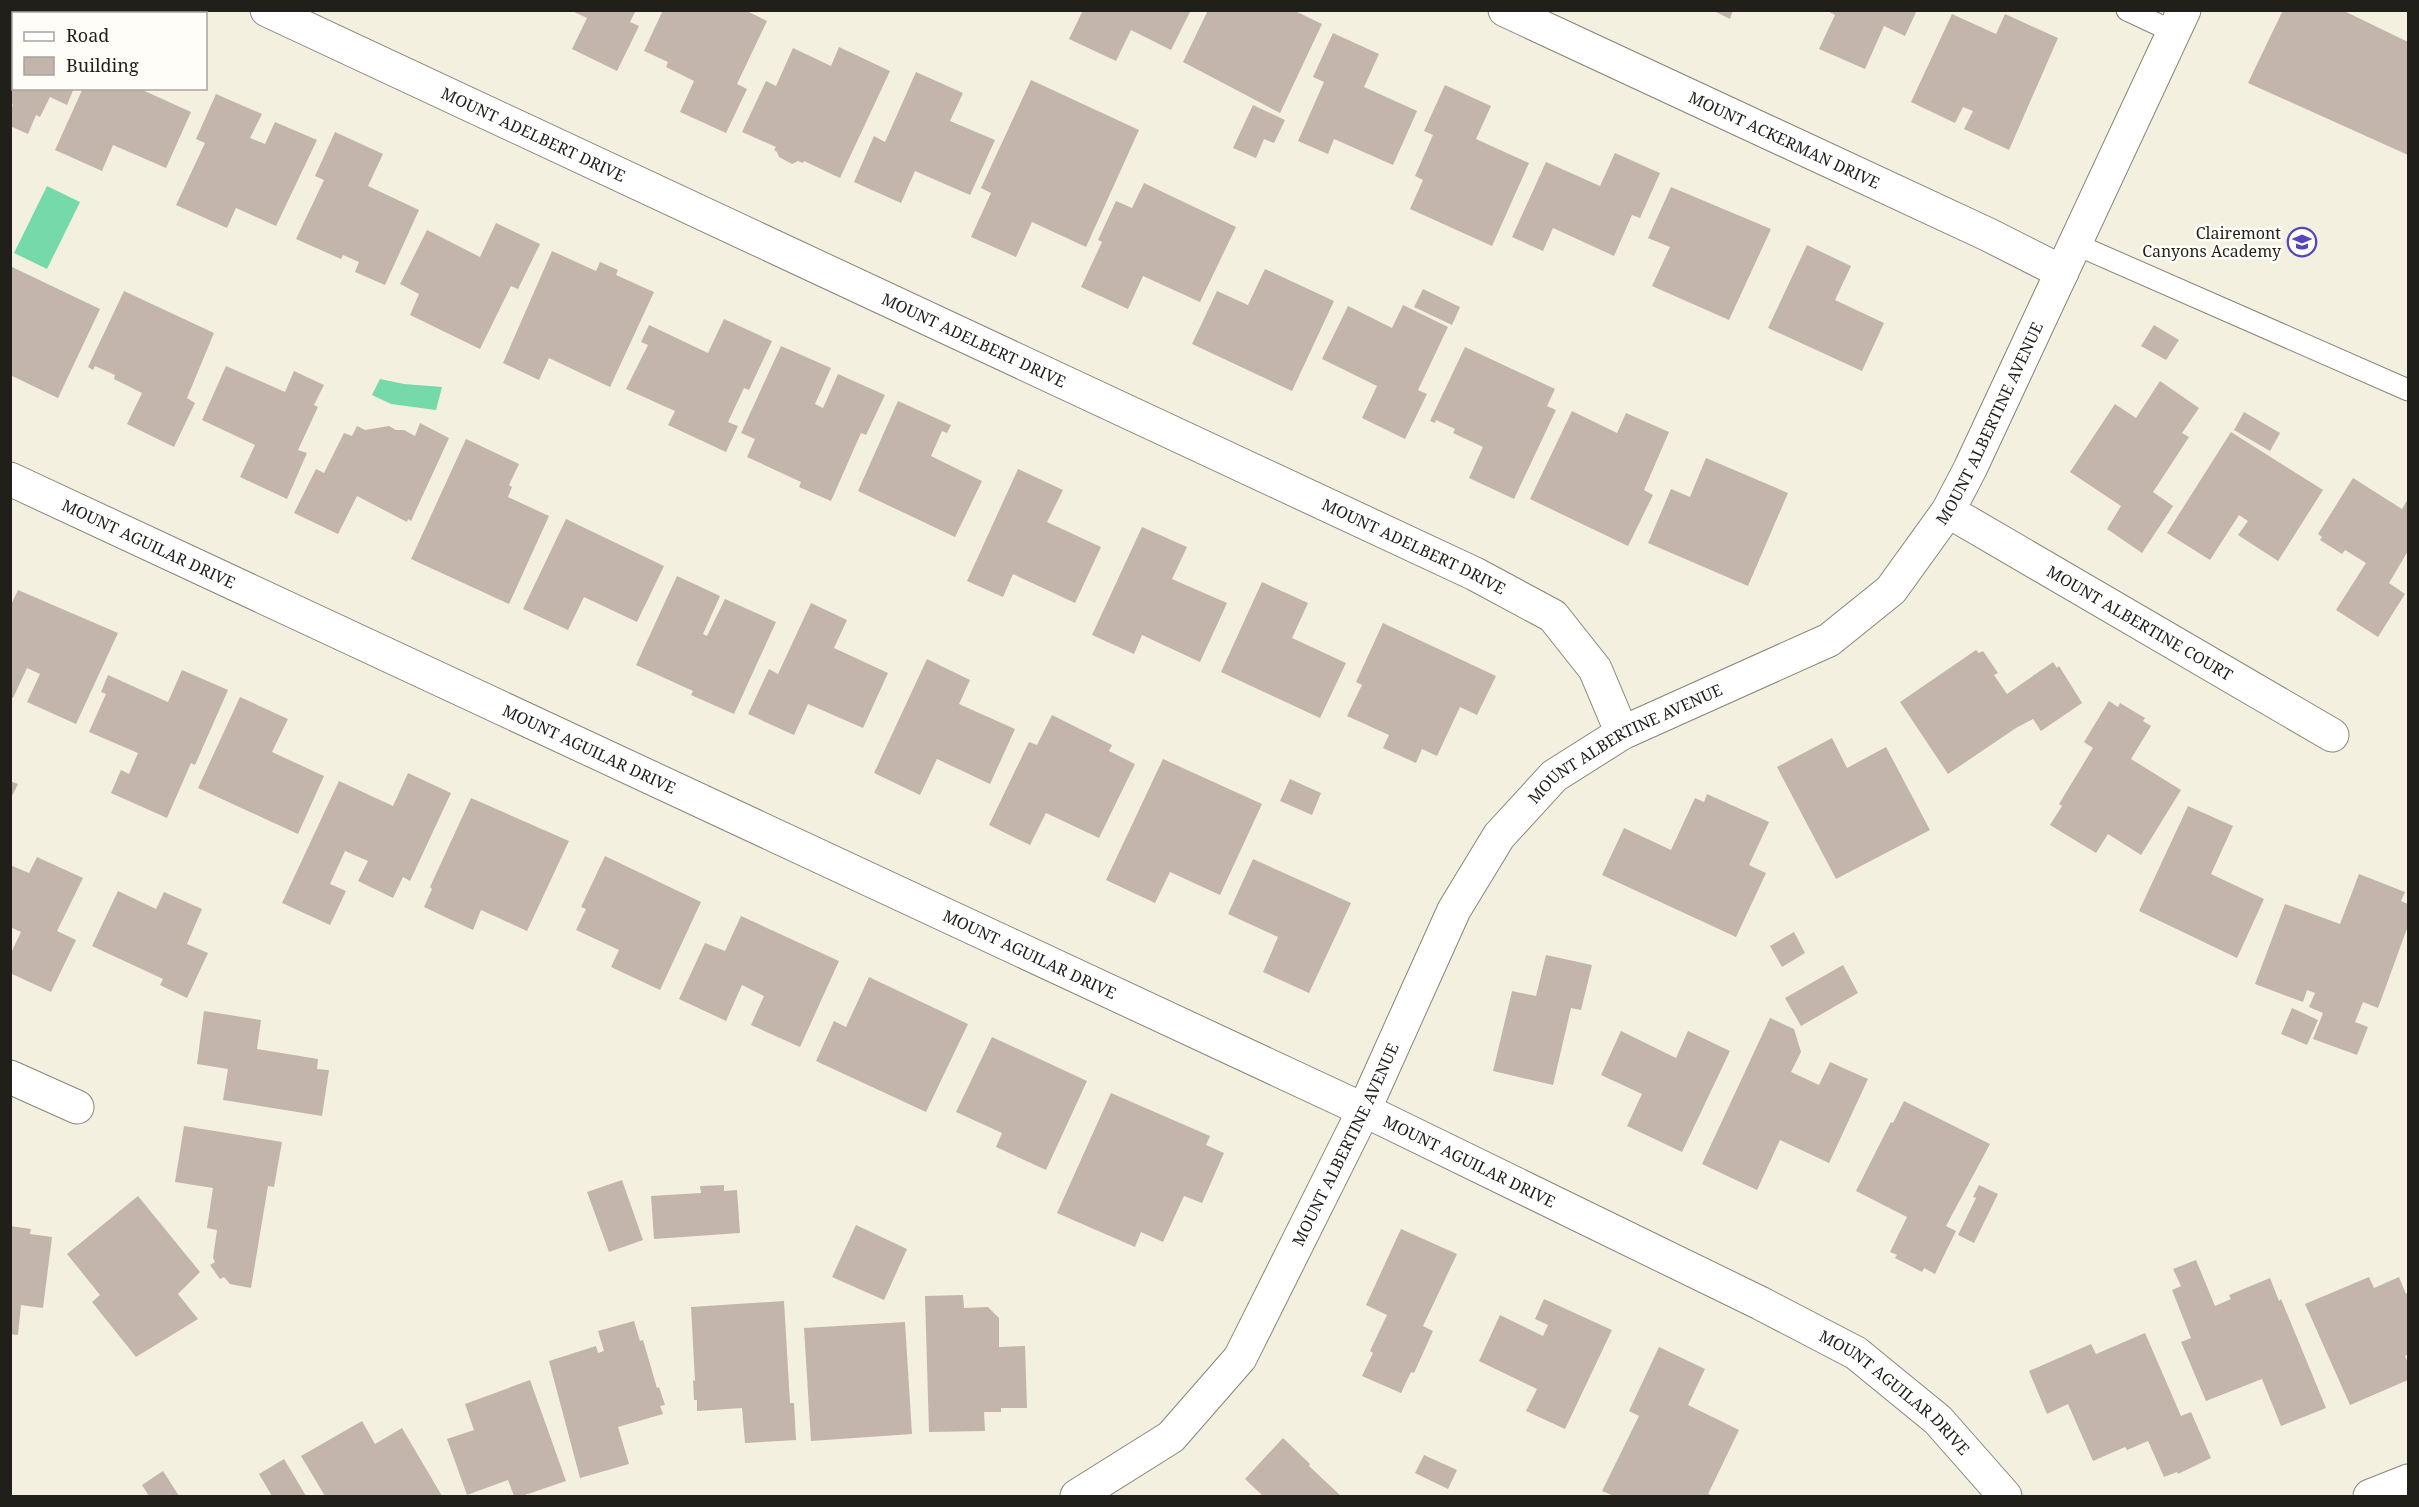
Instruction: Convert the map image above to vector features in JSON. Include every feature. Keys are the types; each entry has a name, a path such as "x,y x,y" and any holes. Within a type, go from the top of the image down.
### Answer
{"street":[{"name":"MOUNT ADELBERT DRIVE","path":"267,10 1464,569 1553,616 1595,669 1622,733"},
{"name":"MOUNT ACKERMAN DRIVE","path":"1505,10 1978,230 2068,258"},
{"name":"MOUNT ALBERTINE AVENUE","path":"1077,1497 1171,1437 1240,1358 1364,1110 1454,910 1498,836 1554,776 1622,733 1829,640 1891,590 1948,512 2179,21"},
{"name":"MOUNT AGUILAR DRIVE","path":"10,479 1364,1110 1760,1303 1856,1353 1938,1420 2005,1497"},
{"name":"MOUNT ALBERTINE COURT","path":"1948,512 2332,735"},
{"path":"10,1077 77,1107"},
{"path":"2370,1497 2409,1481"}],"lane":[{"path":"2127,10 2179,21"},
{"path":"2068,258 2409,390"}],"shaded area":[{"path":"47,186 80,202 47,269 14,253"},
{"path":"380,379 404,384 442,387 436,410 391,404 372,395"}],"building":[{"path":"570,10 636,10 630,22 639,26 617,71 572,49 587,18"},
{"path":"663,10 745,10 767,21 737,84 747,89 726,133 680,112 694,81 666,67 668,62 644,51"},
{"path":"1083,10 1191,10 1171,50 1131,30 1116,61 1069,39"},
{"path":"1208,10 1293,10 1322,24 1280,113 1183,62"},
{"path":"1712,10 1733,10 1730,19"},
{"path":"1826,10 1917,10 1905,36 1884,26 1865,69 1819,49 1835,15"},
{"path":"2283,10 2342,10 2408,42 2408,155 2248,83"},
{"path":"1952,14 1996,34 2005,14 2058,38 2009,150 1964,129 1973,111 1963,107 1955,123 1911,102"},
{"path":"1333,33 1379,54 1364,87 1417,111 1393,165 1334,139 1328,154 1298,141 1324,82 1313,77"},
{"path":"10,39 12,40 12,90 73,90 67,105 50,97 40,117 36,115 28,134 10,126 10,111 13,105 10,103"},
{"path":"839,47 890,71 840,178 804,161 792,164 779,157 774,150 776,147 742,132 766,81 776,86 793,48 831,66"},
{"path":"916,72 963,93 950,121 995,140 970,195 915,171 901,203 854,182 874,136 885,142"},
{"path":"1031,80 1139,130 1086,247 1032,222 1016,257 971,237 991,193 981,188"},
{"path":"1445,85 1491,106 1476,139 1529,163 1492,246 1410,209 1423,180 1415,176 1433,135 1424,131"},
{"path":"82,90 142,90 191,112 166,168 113,145 102,171 55,150"},
{"path":"216,94 262,114 250,138 265,144 275,122 317,140 276,226 236,208 227,228 176,205 205,143 196,139"},
{"path":"1253,105 1285,120 1274,143 1264,139 1256,158 1233,148"},
{"path":"335,132 383,154 368,186 419,210 385,285 355,272 359,262 343,255 341,259 296,239 324,180 315,176"},
{"path":"1615,153 1660,173 1640,218 1632,215 1614,256 1553,228 1543,251 1512,237 1546,162 1600,186"},
{"path":"1144,183 1236,227 1200,302 1143,276 1128,309 1081,287 1102,242 1098,240 1116,201 1132,208"},
{"path":"1671,187 1771,229 1729,320 1652,286 1670,247 1648,238"},
{"path":"496,223 540,244 518,289 511,286 480,349 410,315 419,294 400,284 427,230 480,257"},
{"path":"1807,245 1851,266 1835,300 1884,323 1862,371 1768,328"},
{"path":"552,251 596,271 600,262 618,270 616,275 654,292 610,387 549,358 539,380 503,363"},
{"path":"10,266 100,309 58,398 10,375"},
{"path":"1265,269 1334,301 1292,391 1192,344 1217,291 1248,305"},
{"path":"1423,289 1460,307 1452,325 1414,307"},
{"path":"124,291 214,333 187,398 195,403 174,447 127,424 142,393 114,379 115,375 95,366 93,370 88,367"},
{"path":"1403,305 1448,327 1418,390 1427,394 1405,439 1362,418 1377,386 1322,359 1348,306 1392,328"},
{"path":"724,319 772,341 749,390 744,388 728,422 738,426 726,452 668,425 675,411 626,389 648,345 641,342 649,325 708,353"},
{"path":"2154,325 2179,340 2166,360 2141,346"},
{"path":"781,346 831,368 815,404 823,408 838,374 885,395 866,435 861,433 831,501 799,487 801,482 747,457 755,439 741,433"},
{"path":"1465,347 1555,389 1547,406 1556,410 1514,499 1469,478 1483,447 1453,433 1455,429 1436,420 1435,423 1430,421"},
{"path":"226,366 285,392 294,371 324,385 314,405 318,407 298,450 307,453 287,499 240,477 255,445 202,420"},
{"path":"2160,381 2199,408 2182,433 2189,437 2153,492 2173,506 2142,553 2107,529 2121,506 2070,472 2115,404 2136,418"},
{"path":"898,401 951,425 947,433 942,431 931,456 982,481 955,537 858,491"},
{"path":"1572,411 1617,433 1626,413 1669,432 1644,490 1653,495 1628,546 1530,499"},
{"path":"2244,412 2280,433 2270,451 2234,430"},
{"path":"420,423 449,438 411,521 408,519 407,522 357,496 338,534 294,513 316,469 324,473 344,433 352,436 357,426 365,430 389,426 415,436"},
{"path":"2231,432 2323,490 2278,561 2238,535 2248,521 2239,515 2210,560 2167,533"},
{"path":"466,439 519,464 509,485 512,487 508,497 549,516 509,604 411,559"},
{"path":"1706,458 1788,493 1748,586 1648,543 1671,489 1690,497"},
{"path":"1018,469 1063,490 1047,522 1101,547 1075,603 1013,574 1003,597 967,581"},
{"path":"2353,478 2402,509 2408,499 2408,551 2389,583 2405,594 2378,637 2336,610 2366,563 2345,550 2342,554 2320,540 2322,537 2318,534"},
{"path":"566,519 664,566 637,622 584,597 568,630 523,609"},
{"path":"1142,527 1187,547 1172,579 1227,603 1200,662 1142,635 1134,654 1092,635"},
{"path":"677,576 720,596 703,634 707,636 725,599 776,622 734,714 691,695 693,691 636,665"},
{"path":"1262,582 1308,603 1292,638 1346,663 1320,718 1221,672"},
{"path":"18,590 118,633 76,724 27,702 40,674 27,668 13,698 10,697 10,607"},
{"path":"811,603 847,620 834,648 888,673 863,728 808,704 794,735 748,714 769,669 778,674"},
{"path":"1383,623 1496,676 1477,715 1460,707 1437,756 1422,749 1416,763 1383,748 1389,735 1347,716 1362,685 1356,682"},
{"path":"1976,650 1979,653 1983,651 1998,673 1994,675 2007,694 2053,662 2057,668 2059,666 2082,703 2041,731 2033,719 2016,728 1948,774 1900,702"},
{"path":"927,659 970,680 959,704 1015,729 990,784 937,759 920,795 874,773"},
{"path":"182,670 228,690 195,765 191,763 167,818 111,793 121,770 129,774 138,753 89,732 106,694 101,692 108,675 168,702"},
{"path":"240,697 288,719 272,752 324,776 298,834 198,788"},
{"path":"2109,701 2118,707 2120,703 2145,718 2143,721 2151,726 2131,759 2181,790 2141,855 2108,834 2096,853 2050,825 2062,806 2059,804 2093,748 2084,742"},
{"path":"1052,715 1112,745 1109,751 1135,764 1099,838 1046,813 1030,845 989,825 1029,742 1037,745"},
{"path":"1832,738 1847,768 1886,747 1930,830 1836,879 1777,767"},
{"path":"1163,759 1262,804 1220,895 1170,872 1155,903 1106,880"},
{"path":"408,773 451,793 410,881 403,877 393,898 358,881 368,861 345,851 330,884 346,891 330,925 282,903 339,781 393,806"},
{"path":"1290,779 1321,793 1312,815 1280,801"},
{"path":"10,781 18,784 10,800"},
{"path":"1707,794 1769,822 1749,865 1766,873 1736,937 1602,875 1624,828 1671,850 1695,798 1704,802"},
{"path":"471,798 569,841 527,931 481,910 473,930 424,907 432,889 430,887"},
{"path":"2188,806 2233,826 2211,874 2264,899 2237,958 2139,911"},
{"path":"605,856 701,902 660,990 611,967 619,950 576,930 586,909 581,907"},
{"path":"37,857 83,878 57,931 76,940 51,992 10,973 10,955 21,932 10,927 10,865 29,873"},
{"path":"1253,859 1351,903 1309,993 1263,972 1278,937 1228,914"},
{"path":"2359,874 2405,892 2401,901 2408,904 2408,926 2378,1008 2363,1002 2355,1022 2368,1027 2357,1055 2313,1039 2323,1013 2309,1007 2315,993 2307,990 2303,1002 2255,984 2285,904 2340,924"},
{"path":"118,891 156,909 164,892 202,909 187,944 208,953 187,998 160,985 163,979 92,946"},
{"path":"741,916 839,961 800,1047 751,1025 764,996 742,985 726,1021 679,999 705,943 725,951"},
{"path":"1794,932 1805,953 1782,967 1770,946"},
{"path":"1546,955 1592,965 1581,1010 1571,1008 1553,1085 1493,1071 1512,991 1536,996"},
{"path":"1843,965 1858,993 1801,1026 1785,998"},
{"path":"869,977 968,1024 926,1112 816,1061 834,1021 846,1027"},
{"path":"2292,1008 2318,1020 2307,1045 2281,1034"},
{"path":"204,1011 261,1020 257,1049 318,1059 317,1069 329,1070 322,1116 223,1100 228,1069 197,1064"},
{"path":"1770,1018 1794,1029 1801,1052 1791,1072 1819,1085 1830,1062 1868,1079 1829,1163 1780,1140 1757,1190 1702,1164"},
{"path":"1621,1031 1676,1058 1688,1031 1730,1051 1682,1152 1627,1126 1642,1094 1601,1075"},
{"path":"992,1037 1087,1081 1046,1170 996,1147 1002,1133 956,1112"},
{"path":"1111,1093 1210,1136 1206,1145 1224,1153 1202,1203 1184,1196 1163,1242 1141,1232 1135,1247 1057,1213"},
{"path":"1904,1101 1990,1144 1946,1226 1956,1231 1935,1274 1924,1268 1922,1272 1895,1258 1897,1255 1890,1252 1907,1217 1856,1191"},
{"path":"184,1126 282,1142 274,1187 268,1186 251,1288 230,1284 224,1277 220,1279 210,1265 215,1262 213,1258 217,1230 207,1228 213,1188 175,1182"},
{"path":"622,1180 643,1240 609,1252 587,1192"},
{"path":"724,1185 724,1191 737,1190 740,1233 654,1239 651,1196 701,1193 700,1186"},
{"path":"1979,1185 1998,1194 1974,1243 1958,1235 1976,1198 1973,1197"},
{"path":"138,1196 200,1272 178,1294 198,1319 136,1357 92,1302 100,1295 67,1254"},
{"path":"856,1225 907,1249 884,1300 832,1277"},
{"path":"10,1226 31,1229 30,1234 52,1237 43,1308 21,1305 18,1335 10,1334"},
{"path":"1401,1229 1457,1254 1423,1326 1433,1331 1414,1373 1411,1372 1401,1393 1362,1376 1373,1353 1370,1351 1387,1315 1366,1305"},
{"path":"2196,1260 2215,1306 2231,1299 2229,1295 2270,1278 2326,1408 2281,1426 2262,1379 2206,1401 2181,1342 2191,1338 2172,1290 2181,1286 2173,1269"},
{"path":"2369,1277 2374,1288 2399,1277 2406,1294 2408,1292 2408,1354 2405,1356 2408,1363 2408,1380 2350,1405 2305,1304"},
{"path":"963,1295 964,1308 988,1307 999,1318 999,1347 1025,1346 1027,1408 1001,1408 1001,1412 984,1412 985,1431 929,1432 925,1296"},
{"path":"1544,1299 1612,1330 1565,1429 1526,1411 1537,1389 1479,1361 1500,1315 1543,1336 1548,1325 1535,1319"},
{"path":"784,1301 790,1403 794,1403 796,1440 745,1443 742,1408 697,1411 697,1400 694,1400 691,1307"},
{"path":"634,1321 640,1341 643,1340 657,1388 659,1387 665,1405 660,1406 663,1414 618,1427 629,1464 580,1478 549,1361 596,1346 598,1353 604,1351 598,1331"},
{"path":"905,1322 912,1434 811,1441 804,1328"},
{"path":"2145,1333 2181,1416 2191,1412 2211,1458 2178,1474 2177,1472 2164,1477 2148,1441 2127,1450 2125,1447 2093,1461 2068,1404 2047,1414 2029,1371 2091,1344 2096,1354"},
{"path":"1659,1347 1705,1369 1688,1405 1739,1430 1708,1494 1715,1496 1614,1496 1602,1491 1639,1416 1629,1411"},
{"path":"530,1380 566,1481 522,1496 514,1496 508,1480 467,1495 447,1439 474,1430 465,1404"},
{"path":"362,1421 375,1444 402,1428 442,1496 325,1496 301,1456"},
{"path":"1283,1438 1341,1496 1263,1496 1245,1479"},
{"path":"1424,1455 1457,1470 1448,1489 1415,1473"},
{"path":"284,1459 306,1496 272,1496 259,1474"},
{"path":"163,1471 179,1496 149,1496 142,1485"}],"place":[{"name":"Clairemont Canyons Academy","path":"2302,242"}]}
